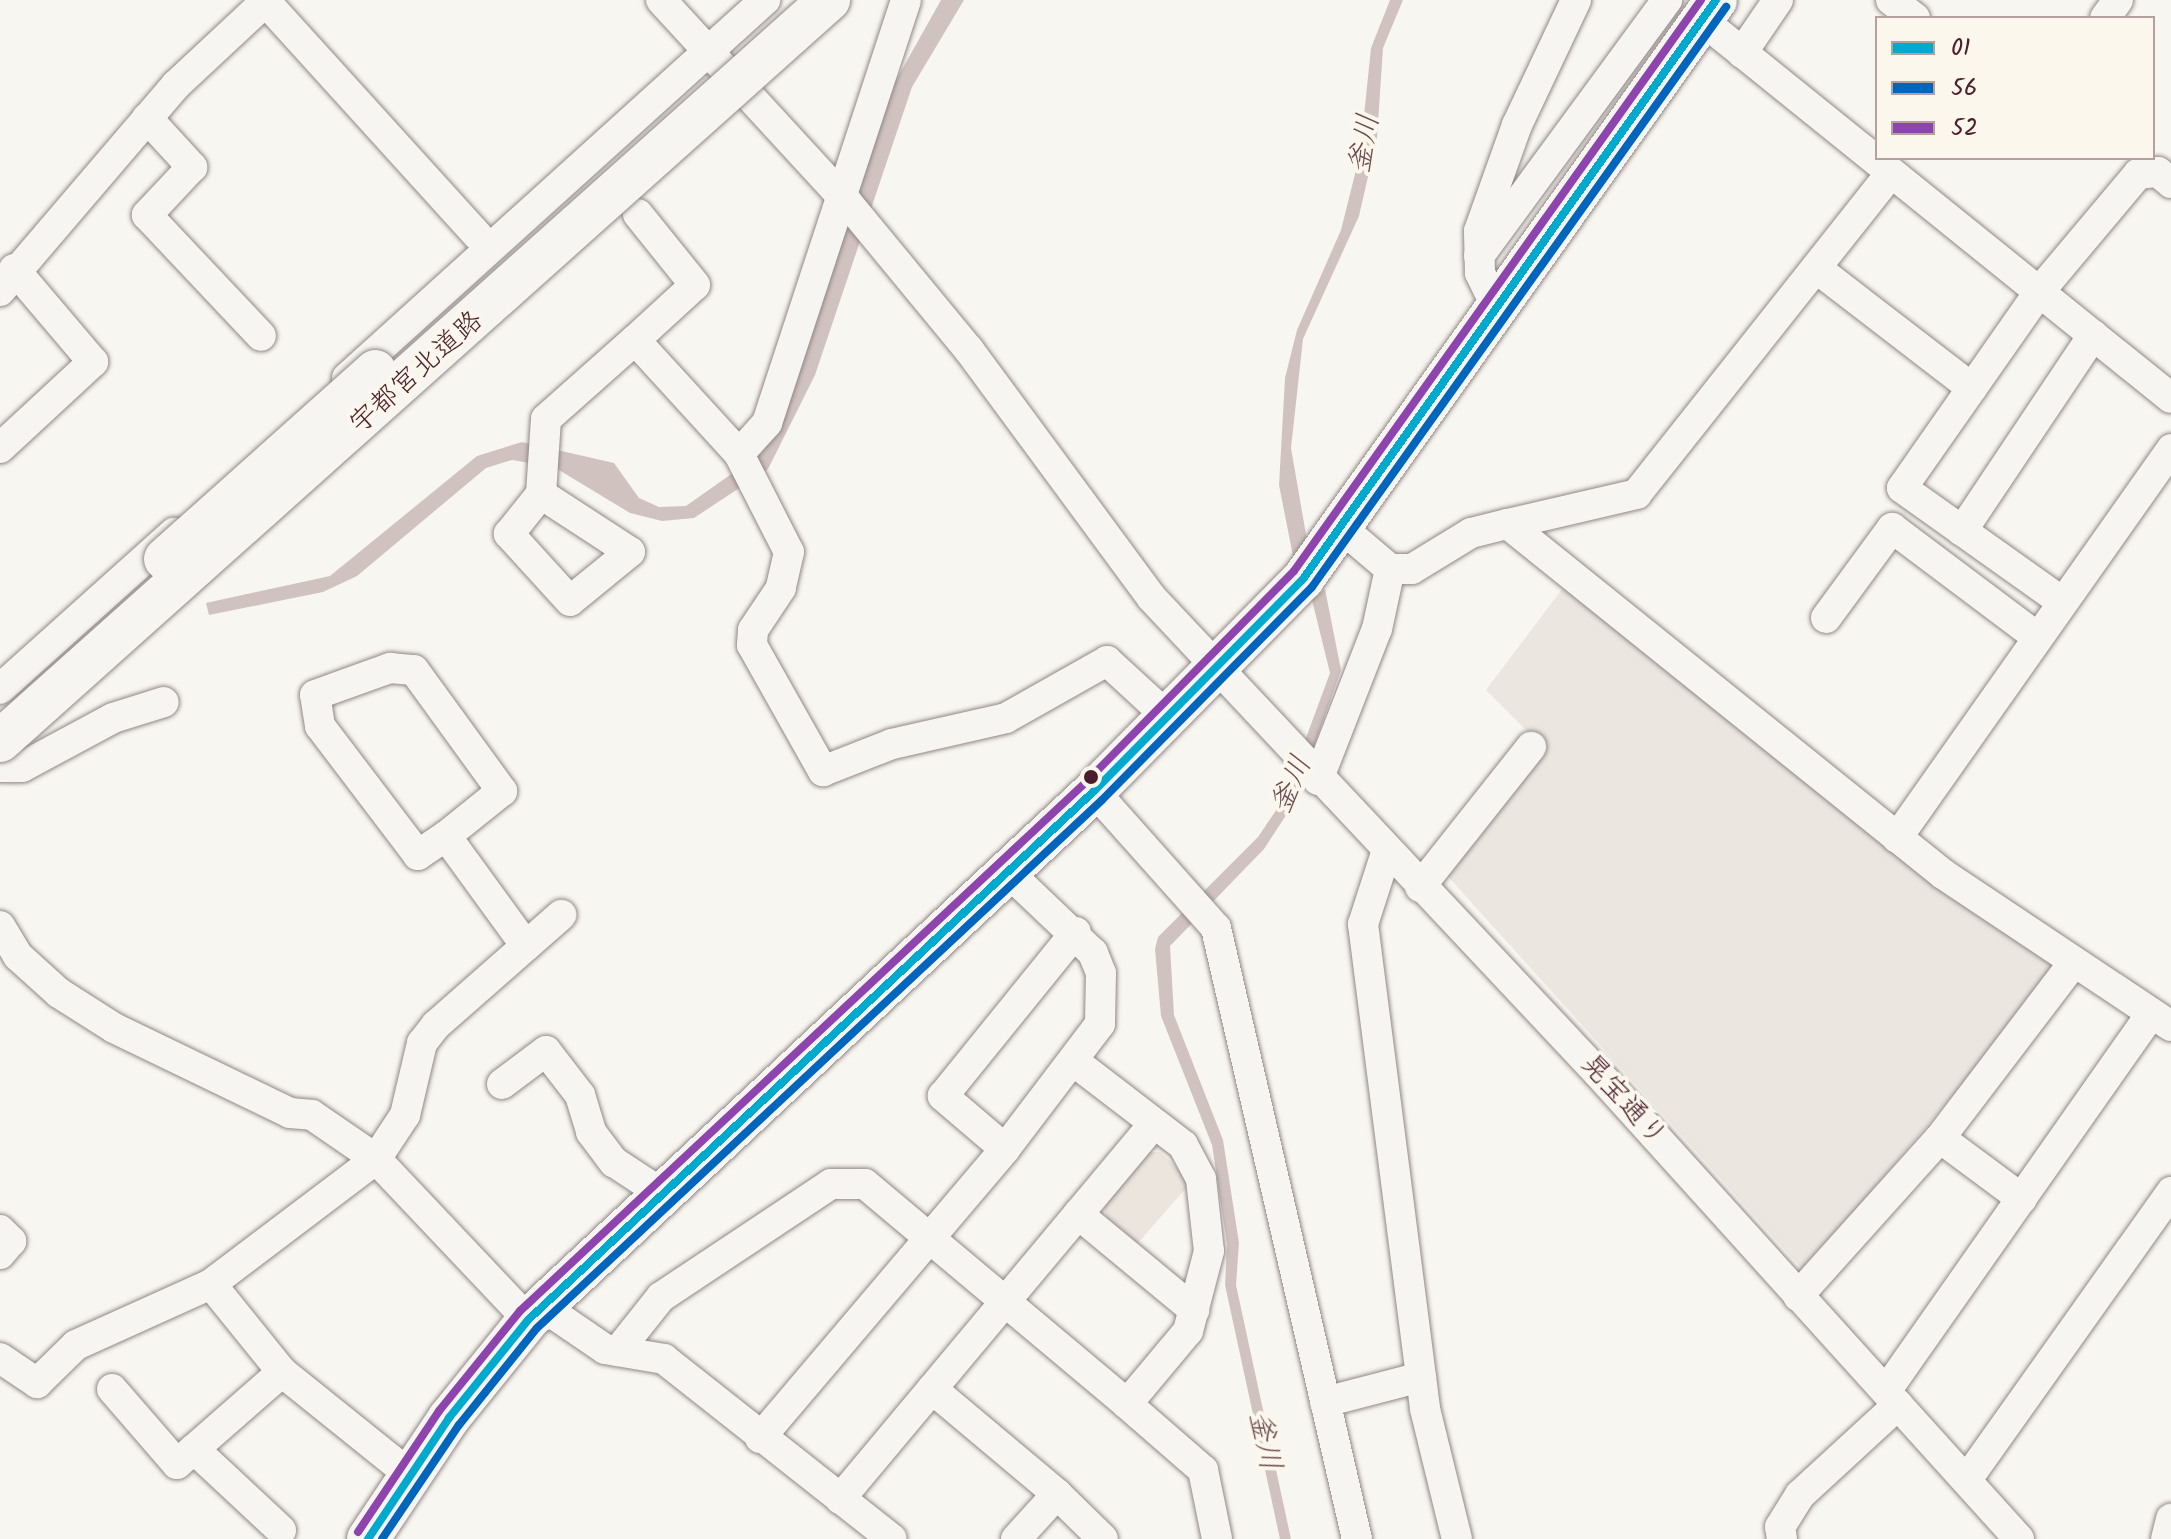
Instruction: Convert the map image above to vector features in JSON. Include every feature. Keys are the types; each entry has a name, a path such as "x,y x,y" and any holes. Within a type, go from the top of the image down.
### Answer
{"highway":[{"name":"宇都宮北道路","path":"0,706 787,0"},
{"name":"宇都宮北道路","path":"0,741 829,0"},
{"path":"368,1539 410,1475 535,1313 1094,791 1217,671 1310,571 1343,529 1497,308 1695,7"}],"street":[{"name":"晃宝通り","path":"661,0 747,99 841,195 969,350 1110,547 1217,671 1968,1478 2008,1536"},
{"path":"0,689 708,56 765,0"},
{"path":"0,757 747,99 849,0"},
{"path":"739,454 767,423 906,0"},
{"path":"1497,308 1479,256 1490,189 1576,0"},
{"path":"1742,53 1778,0"},
{"path":"1891,0 1912,16"},
{"path":"0,448 93,362 7,280 147,118 267,1 478,236"},
{"path":"1479,256 1695,7 1742,53 2171,398"},
{"path":"147,118 192,167 147,215 261,336"},
{"path":"2061,601 1902,488 2039,292 2138,174 2158,172 2171,183"},
{"path":"1343,529 1390,569 1412,569 1471,533 1637,494 1891,173"},
{"path":"541,494 546,419 695,285 638,214"},
{"path":"1816,268 1972,388"},
{"path":"1962,531 2093,335"},
{"path":"635,340 739,454 789,552 781,588 753,630 752,645 823,771 892,744 1006,718 1107,661 1169,718"},
{"path":"1897,838 2061,601 2171,449"},
{"path":"1508,524 1897,838 2161,1020 2022,1199 1892,1398 1800,1495 1780,1527 1782,1539"},
{"path":"1826,618 1892,528 2037,637"},
{"path":"1307,769 1377,629 1390,569"},
{"path":"390,668 414,670 502,791 446,836 418,855 320,726 315,695 390,668"},
{"path":"0,767 22,767 113,718 164,702"},
{"path":"1420,887 1531,747"},
{"path":"1094,791 1200,905 1247,1051 1357,1539"},
{"path":"446,836 526,946"},
{"path":"1386,853 1363,924 1421,1377 1457,1539"},
{"path":"760,1438 1076,1063 1100,1024 1102,998 1097,963 1076,932 1008,872"},
{"path":"0,1358 37,1383 76,1345 211,1284 376,1159 417,1087 422,1043 561,915"},
{"path":"0,926 9,961 114,1028 290,1113 312,1115 376,1159 535,1313 618,1351 664,1359 760,1438 892,1539"},
{"path":"1005,1149 943,1096 1076,932"},
{"path":"1798,1296 1940,1138 2074,962"},
{"path":"502,1084 546,1051 580,1095 591,1132 614,1162 661,1193"},
{"path":"1076,1063 1183,1145 1201,1179 1209,1251 1188,1331 1127,1404"},
{"path":"840,1499 1154,1124"},
{"path":"1940,1138 2022,1199"},
{"path":"618,1351 661,1297 831,1184 865,1184 1203,1470 1217,1539"},
{"path":"1968,1478 2171,1192"},
{"path":"1078,1214 1194,1310"},
{"path":"0,1230 11,1241 0,1254"},
{"path":"211,1284 282,1372 410,1475"},
{"path":"112,1389 177,1464 282,1372"},
{"path":"1325,1402 1421,1377"},
{"path":"932,1389 1057,1494 1103,1539"},
{"path":"194,1449 281,1530"},
{"path":"1016,1539 1057,1494"},
{"path":"2166,1539 2171,1519"}],"shaded area":[{"path":"1566,584 2062,966 1804,1271 1443,871 1542,746 1486,690"},
{"path":"1146,1152 1160,1152 1186,1176 1187,1187 1137,1244 1107,1218 1103,1204"}],"water":[{"path":"941,0 964,0 912,87 815,375 768,469 694,518 662,521 630,513 554,467 512,460 486,468 357,576 323,592 209,615 206,603 330,576 477,456 522,442 614,463 639,498 659,507 686,506 761,453 777,431 886,98"},
{"name":"釜川","path":"1390,0 1403,0 1383,48 1377,137 1359,216 1303,339 1291,448 1308,546 1294,561 1279,485 1285,378 1297,330 1341,230 1360,154 1371,48"},
{"name":"釜川","path":"1325,589 1341,670 1294,803 1264,849 1170,946 1174,1015 1223,1140 1239,1243 1236,1285 1291,1539 1280,1539 1225,1285 1227,1244 1212,1145 1161,1016 1155,949 1158,937 1258,837 1283,800 1330,673 1312,600"}],"transit line":[{"name":"52","path":"358,1532 439,1411 520,1311 1086,782 1294,571 1701,0"},
{"name":"01","path":"368,1539 449,1418 528,1320 1094,791 1303,579 1716,0"},
{"name":"56","path":"382,1539 459,1425 537,1328 1102,800 1312,587 1726,7"}]}
